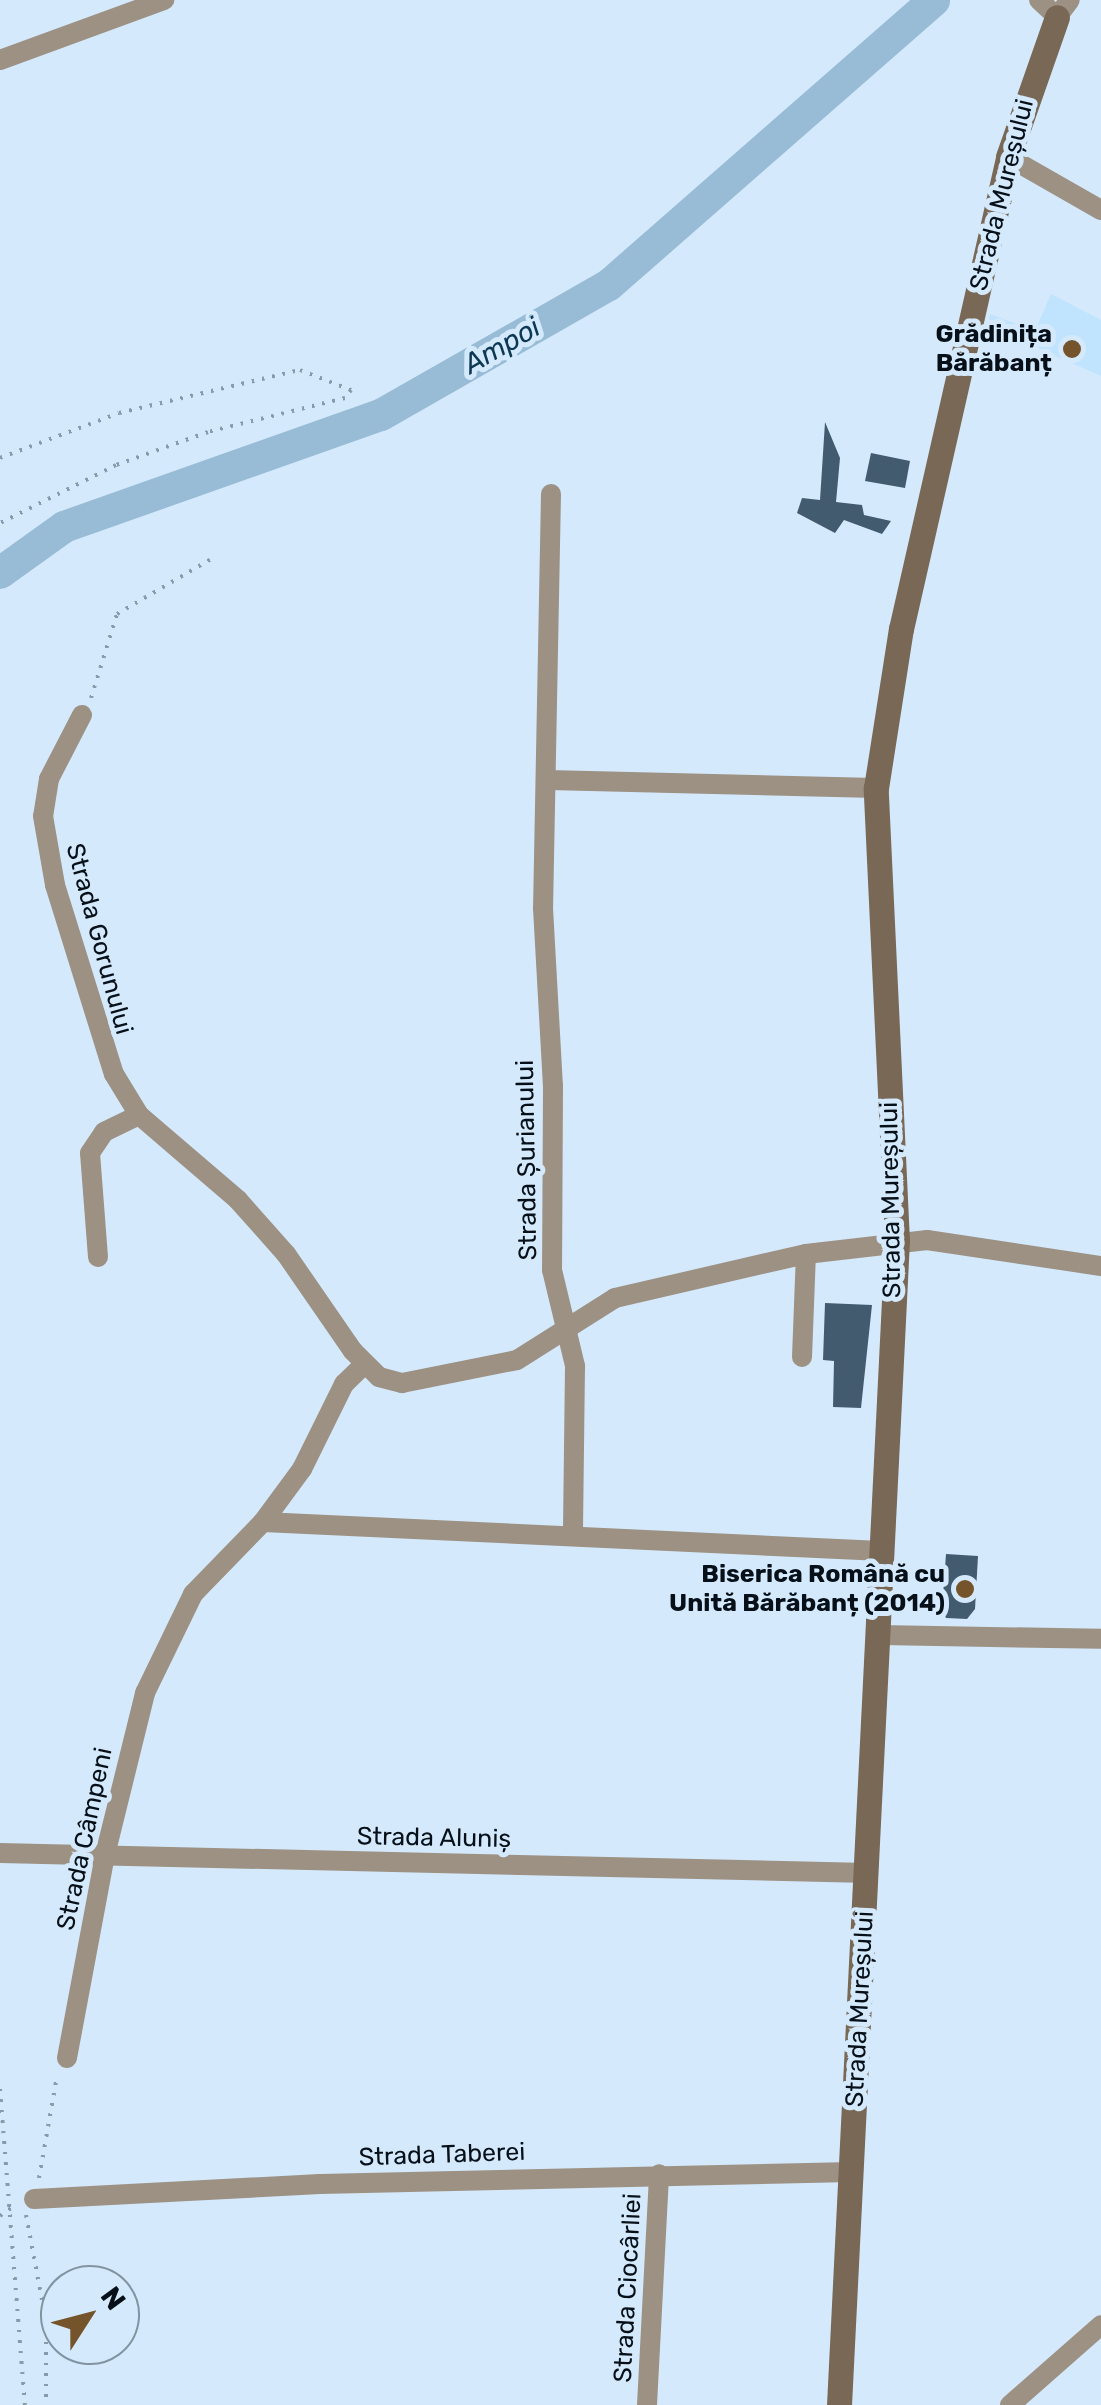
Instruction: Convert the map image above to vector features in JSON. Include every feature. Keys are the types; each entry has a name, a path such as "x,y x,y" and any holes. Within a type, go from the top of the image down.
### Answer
{"street":[{"path":"0,60 164,0"},
{"name":"Strada Mureșului","path":"839,2405 897,1242 876,788 902,628 1008,157 1055,6"},
{"path":"1008,157 1101,210"},
{"name":"Strada Șurianului","path":"551,494 543,908 553,1086 552,1270 568,1322 575,1366 573,1536"},
{"name":"Strada Gorunului","path":"82,716 48,779 46,848 103,1050 139,1114 238,1200 286,1254 364,1365"},
{"path":"548,780 876,788"},
{"path":"98,1258 90,1154 104,1132 139,1114"},
{"path":"364,1365 402,1383 467,1374 538,1350 568,1322 658,1285 806,1254 897,1242 952,1241 1101,1266"},
{"path":"802,1357 806,1254"},
{"name":"Strada Câmpeni","path":"67,2058 105,1854 144,1693 181,1616 206,1579 263,1522 302,1469 344,1384 364,1365"},
{"path":"263,1522 881,1552"},
{"path":"880,1636 1101,1639"},
{"name":"Strada Aluniș","path":"0,1853 868,1873"},
{"name":"Strada Taberei","path":"34,2199 659,2174 852,2172"},
{"name":"Strada Ciocârliei","path":"647,2405 659,2174"},
{"path":"1021,2402 1101,2325"}],"path":[{"path":"0,458 119,413 300,370 351,390 345,398 208,432 116,464 0,523"},
{"path":"82,716 117,614 213,558"},
{"path":"46,2405 46,2321 24,2218 34,2199 51,2088 67,2058"},
{"path":"0,2089 25,2405"}],"shaded area":[{"name":"Grădinița Bărăbanț","path":"1051,294 1101,320 1101,376 988,326 990,314 1035,331"}],"building":[{"path":"825,422 840,458 836,502 862,505 864,515 891,521 882,534 844,520 835,533 797,513 802,498 820,500"},
{"path":"871,453 910,461 905,488 865,481"},
{"path":"825,1303 872,1305 861,1408 833,1407 834,1361 823,1360"},
{"path":"946,1554 978,1556 975,1609 967,1619 946,1618 942,1609"}],"waterway":[{"name":"Ampoi","path":"0,573 64,527 381,415 609,285 934,0"}],"place":[{"name":"Grădinița Bărăbanț","path":"1072,349"},
{"name":"Biserica Română cu Unită Bărăbanț (2014)","path":"965,1589"}]}
